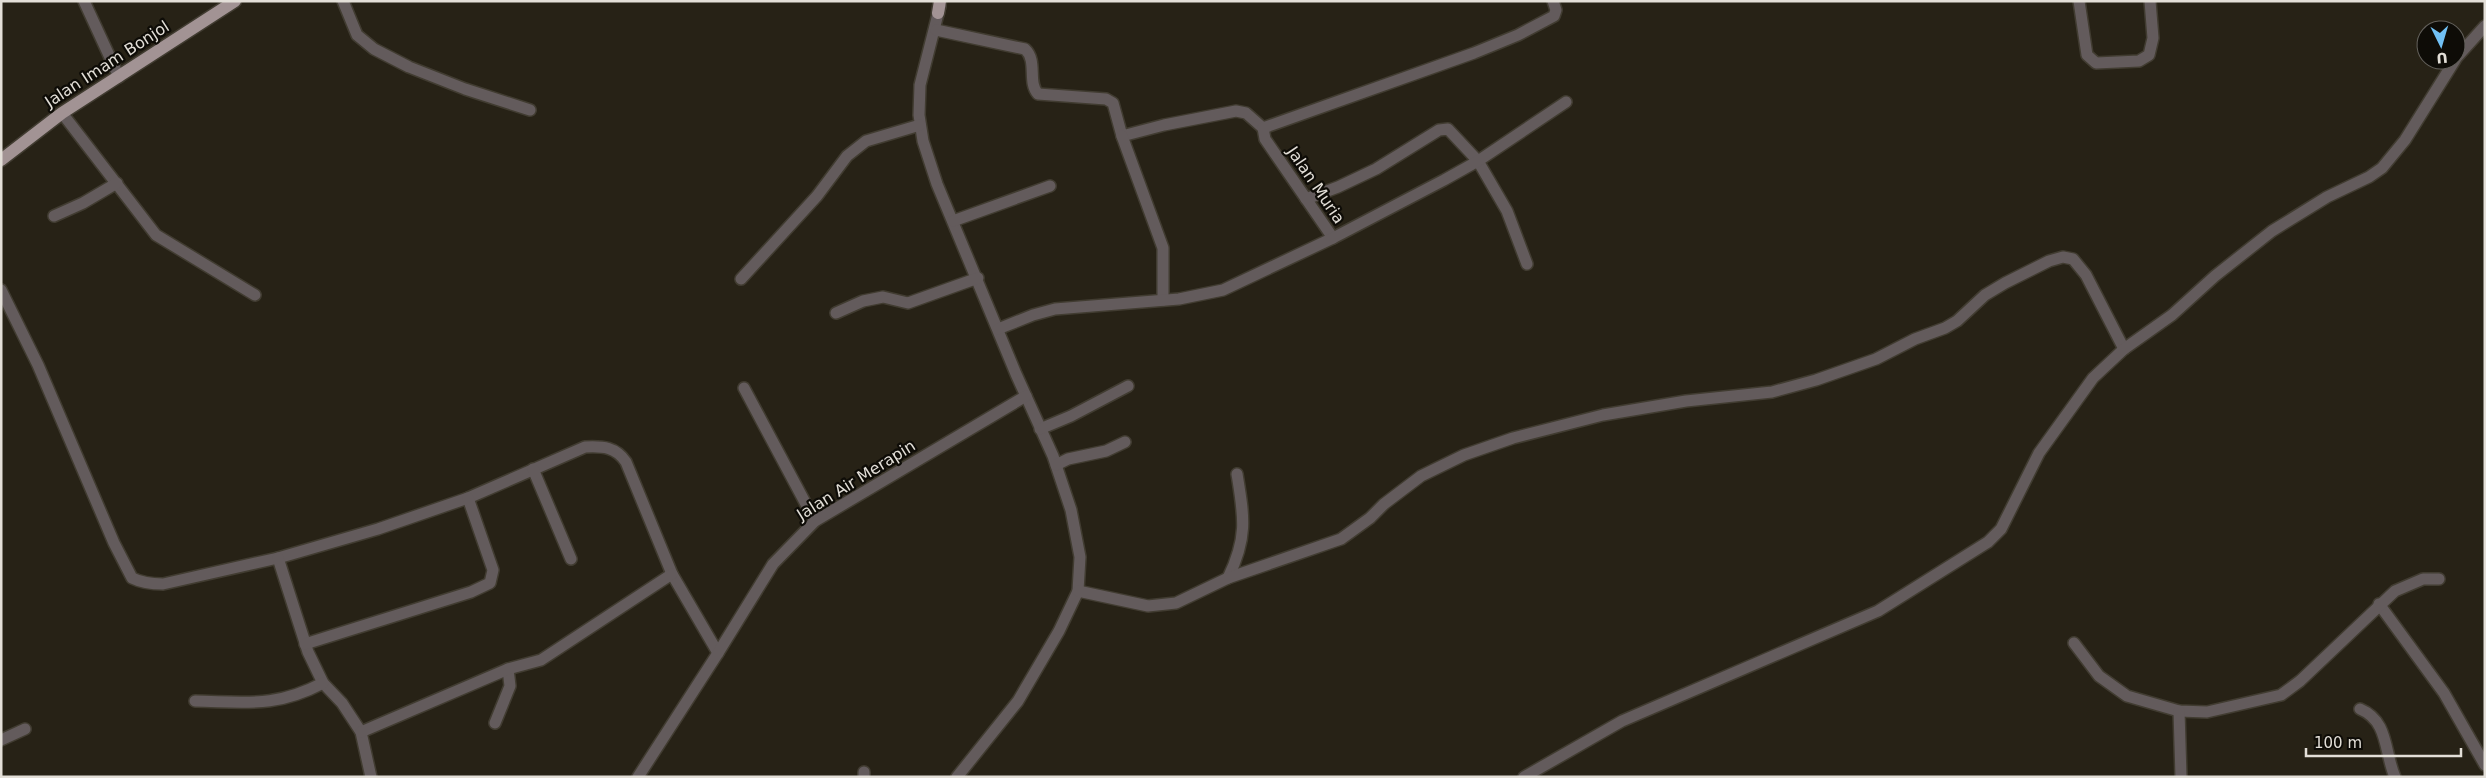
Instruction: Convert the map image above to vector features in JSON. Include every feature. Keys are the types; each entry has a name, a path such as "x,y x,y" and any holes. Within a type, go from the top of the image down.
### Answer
{"main road":[{"name":"Jalan Imam Bonjol","path":"1,160 62,113 235,1"}],"street":[{"path":"84,1 118,76"},
{"path":"344,1 357,35 374,49 409,67 465,89 530,110"},
{"path":"950,1 939,14 920,85 920,125 929,162 1056,465 1079,542 1080,572 1078,591 1059,631 1018,701 957,777"},
{"path":"1122,136 1164,125 1236,111 1246,113 1263,128 1518,35 1554,16 1556,10 1553,1"},
{"path":"2079,1 2086,54 2096,63 2139,61 2149,55 2153,38 2150,1"},
{"path":"939,14 1026,49 1031,58 1036,92 1043,96 1106,98 1115,107 1122,136 1162,243 1164,263 1162,300"},
{"path":"2466,47 2485,26"},
{"path":"1524,777 1622,721 1878,611 1988,542 2001,529 2038,453 2093,378 2124,349 2172,315 2215,276 2272,232 2327,197 2369,177 2382,168 2405,140 2448,70"},
{"path":"1333,238 1478,161 1566,102"},
{"path":"62,113 156,235 255,294"},
{"path":"740,279 817,196 833,172 851,152 876,137 920,125"},
{"name":"Jalan Muria","path":"998,329 1054,309 1121,305 1198,297 1223,290 1333,238 1265,139 1263,128"},
{"path":"1306,199 1338,187 1376,169 1439,130 1450,130 1478,161 1507,212 1527,264"},
{"path":"54,216 84,203 117,183"},
{"path":"953,221 1050,186"},
{"path":"1078,591 1148,606 1167,606 1228,578 1341,538 1370,518 1384,504 1421,476 1464,456 1513,438 1603,415 1686,401 1772,392 1816,380 1876,359 1915,339 1945,328 1957,321 1974,303 1992,291 2043,264 2063,257 2069,257 2077,262 2086,275 2124,349"},
{"path":"836,312 863,301 883,297 908,303 978,278"},
{"path":"1,290 38,365 114,543 132,578 153,584 164,584 278,558 378,529 468,498 586,447 598,446 616,451 622,457 633,477 672,574 718,653"},
{"path":"1040,429 1071,416 1128,386"},
{"path":"744,388 815,521"},
{"name":"Jalan Air Merapin","path":"638,777 773,564 795,539 815,521 1026,396"},
{"path":"1056,465 1071,458 1106,452 1125,442"},
{"path":"533,469 571,559"},
{"path":"1228,578 1239,555 1243,533 1237,474"},
{"path":"306,644 471,592 490,583 493,570 468,498"},
{"path":"278,558 306,644 323,683 342,703 360,732 371,777"},
{"path":"360,732 508,669 541,660 672,574"},
{"path":"2074,643 2099,676 2126,696 2179,711 2208,712 2281,695 2300,681 2379,604 2395,591 2423,579 2439,579"},
{"path":"2379,604 2444,693 2485,765"},
{"path":"495,723 510,686 508,669"},
{"path":"195,701 269,702 301,694 323,683"},
{"path":"2360,709 2371,715 2379,724 2395,777"},
{"path":"2179,711 2181,777"},
{"path":"1,740 25,729"}]}
